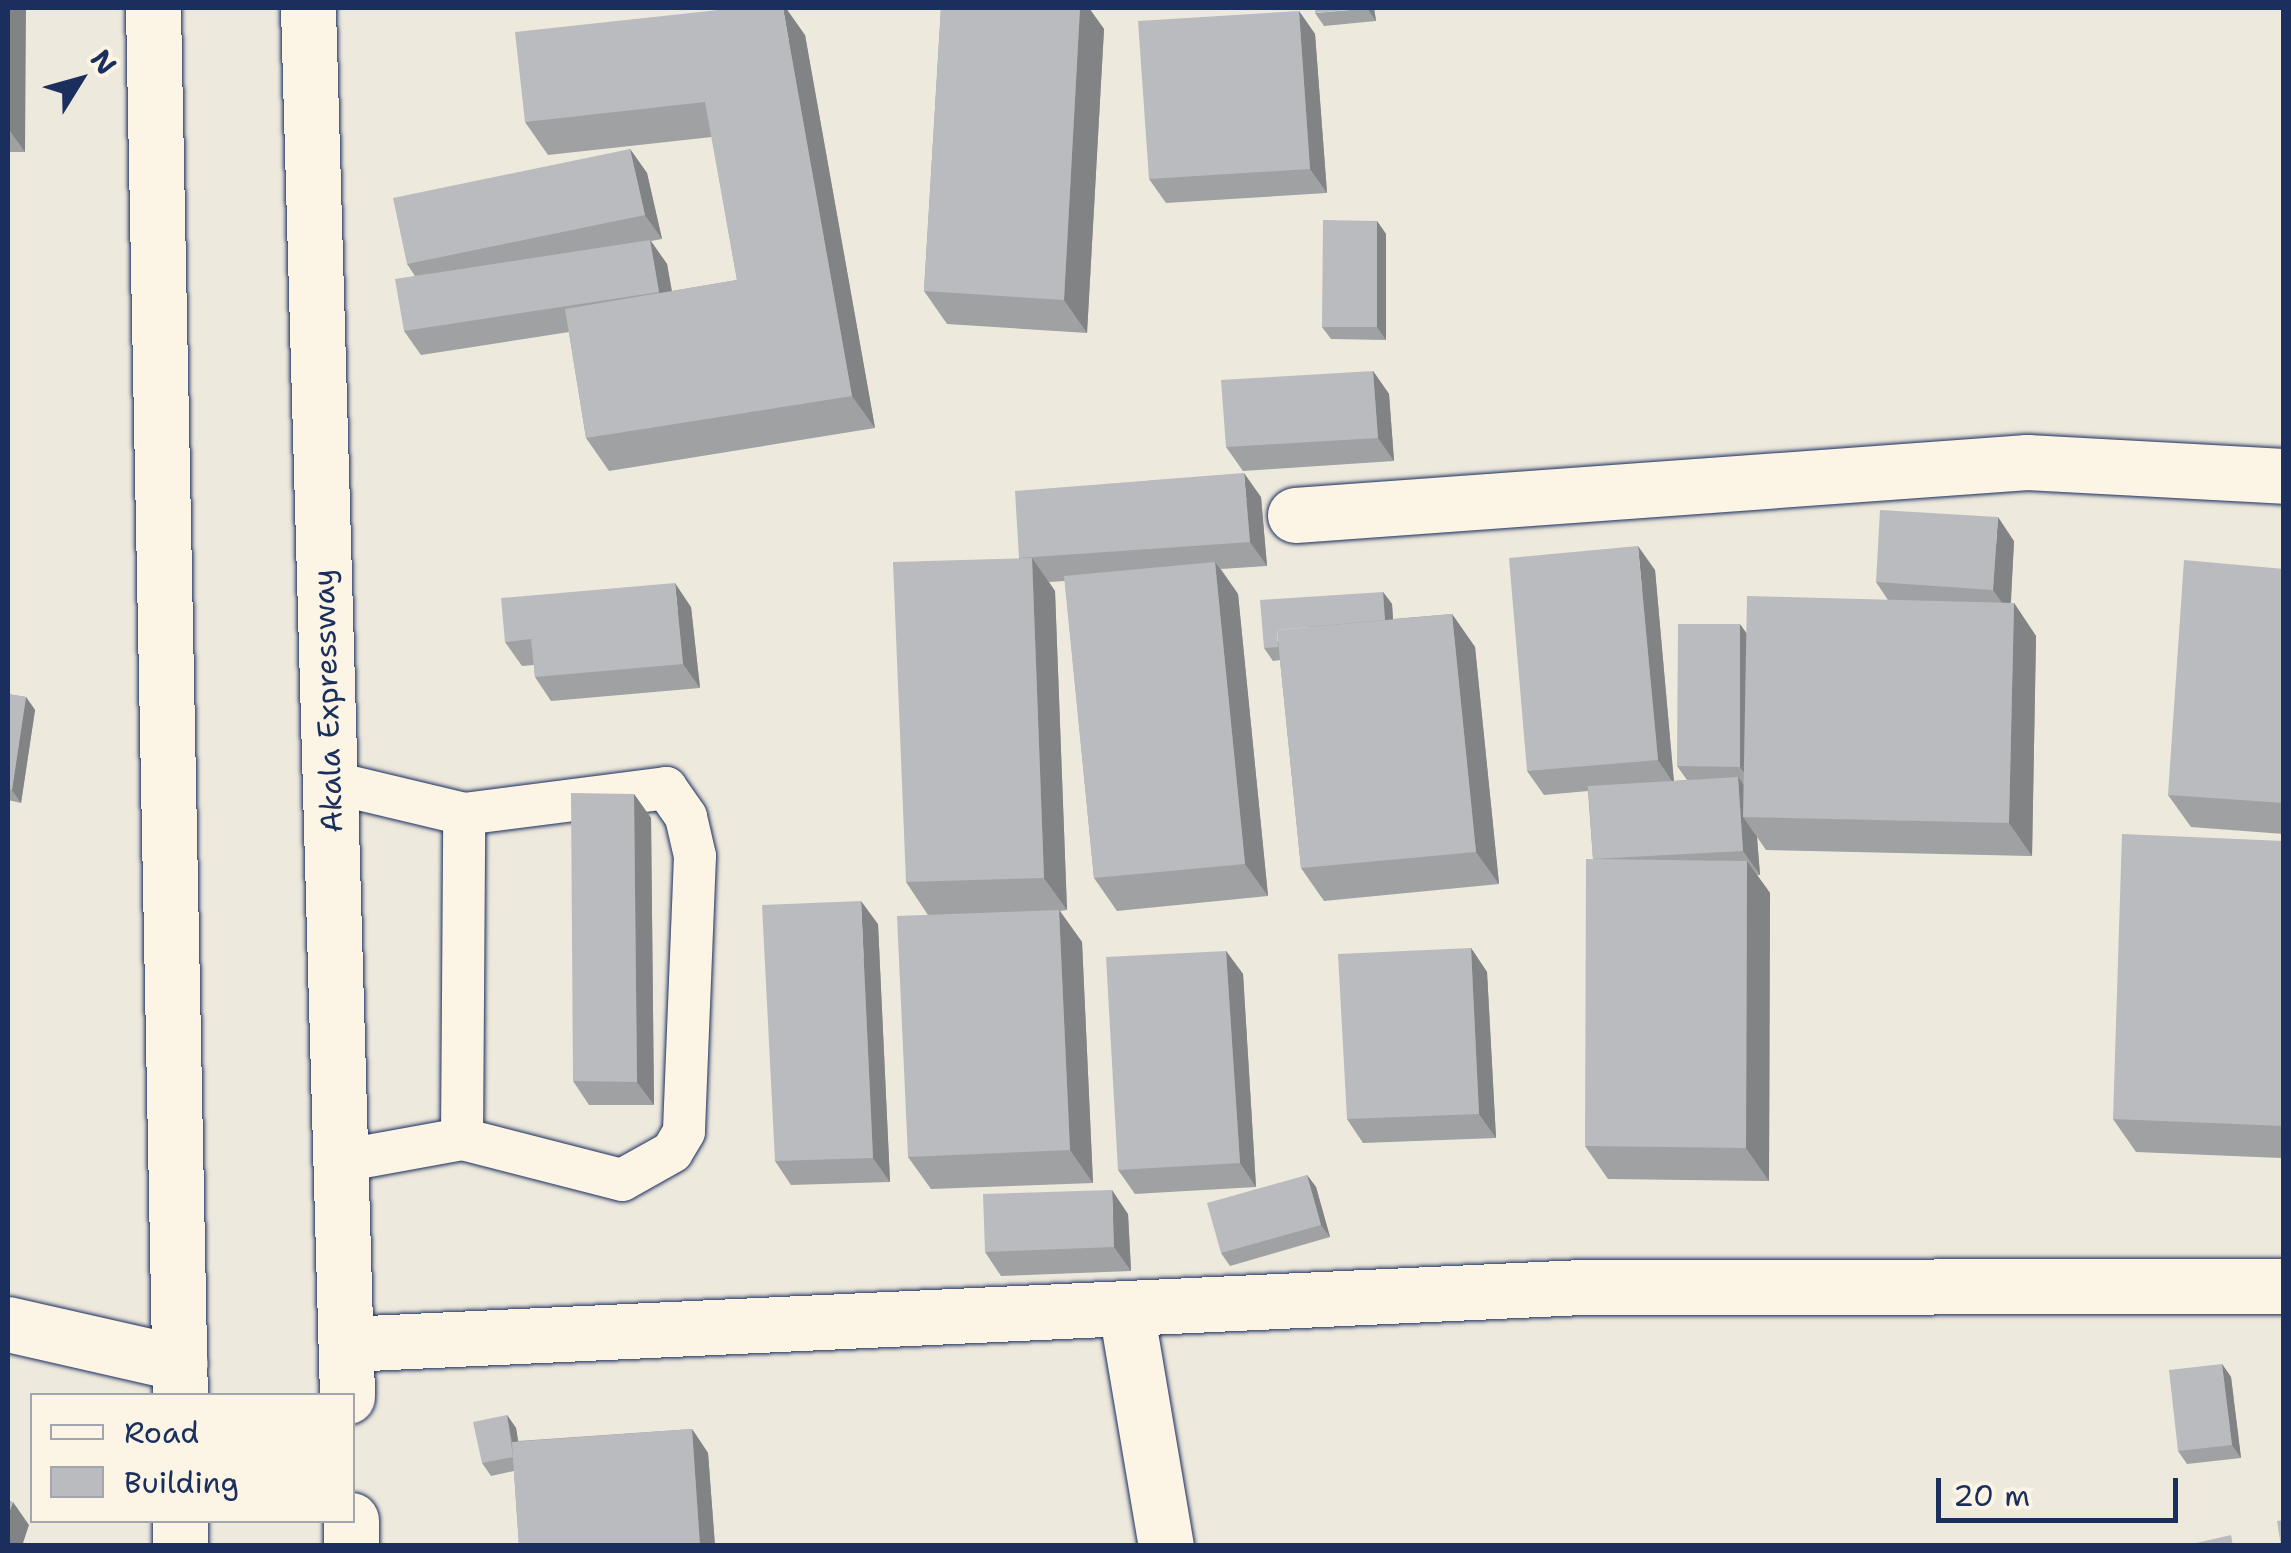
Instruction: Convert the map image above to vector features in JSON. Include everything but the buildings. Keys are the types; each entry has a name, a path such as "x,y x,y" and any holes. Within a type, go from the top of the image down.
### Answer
{"street":[{"path":"8,1324 180,1379 153,8"},
{"name":"Akala Expressway","path":"308,8 347,1370"},
{"path":"1294,515 2027,462 2284,476"},
{"path":"347,1370 1126,1310 1583,1287 2284,1286"},
{"path":"1126,1310 1166,1546"}],"lane":[{"path":"330,782 464,814 666,788 686,817 695,856 684,1132 672,1152 622,1180 462,1139 341,1161"},
{"path":"462,1139 464,814"}]}
